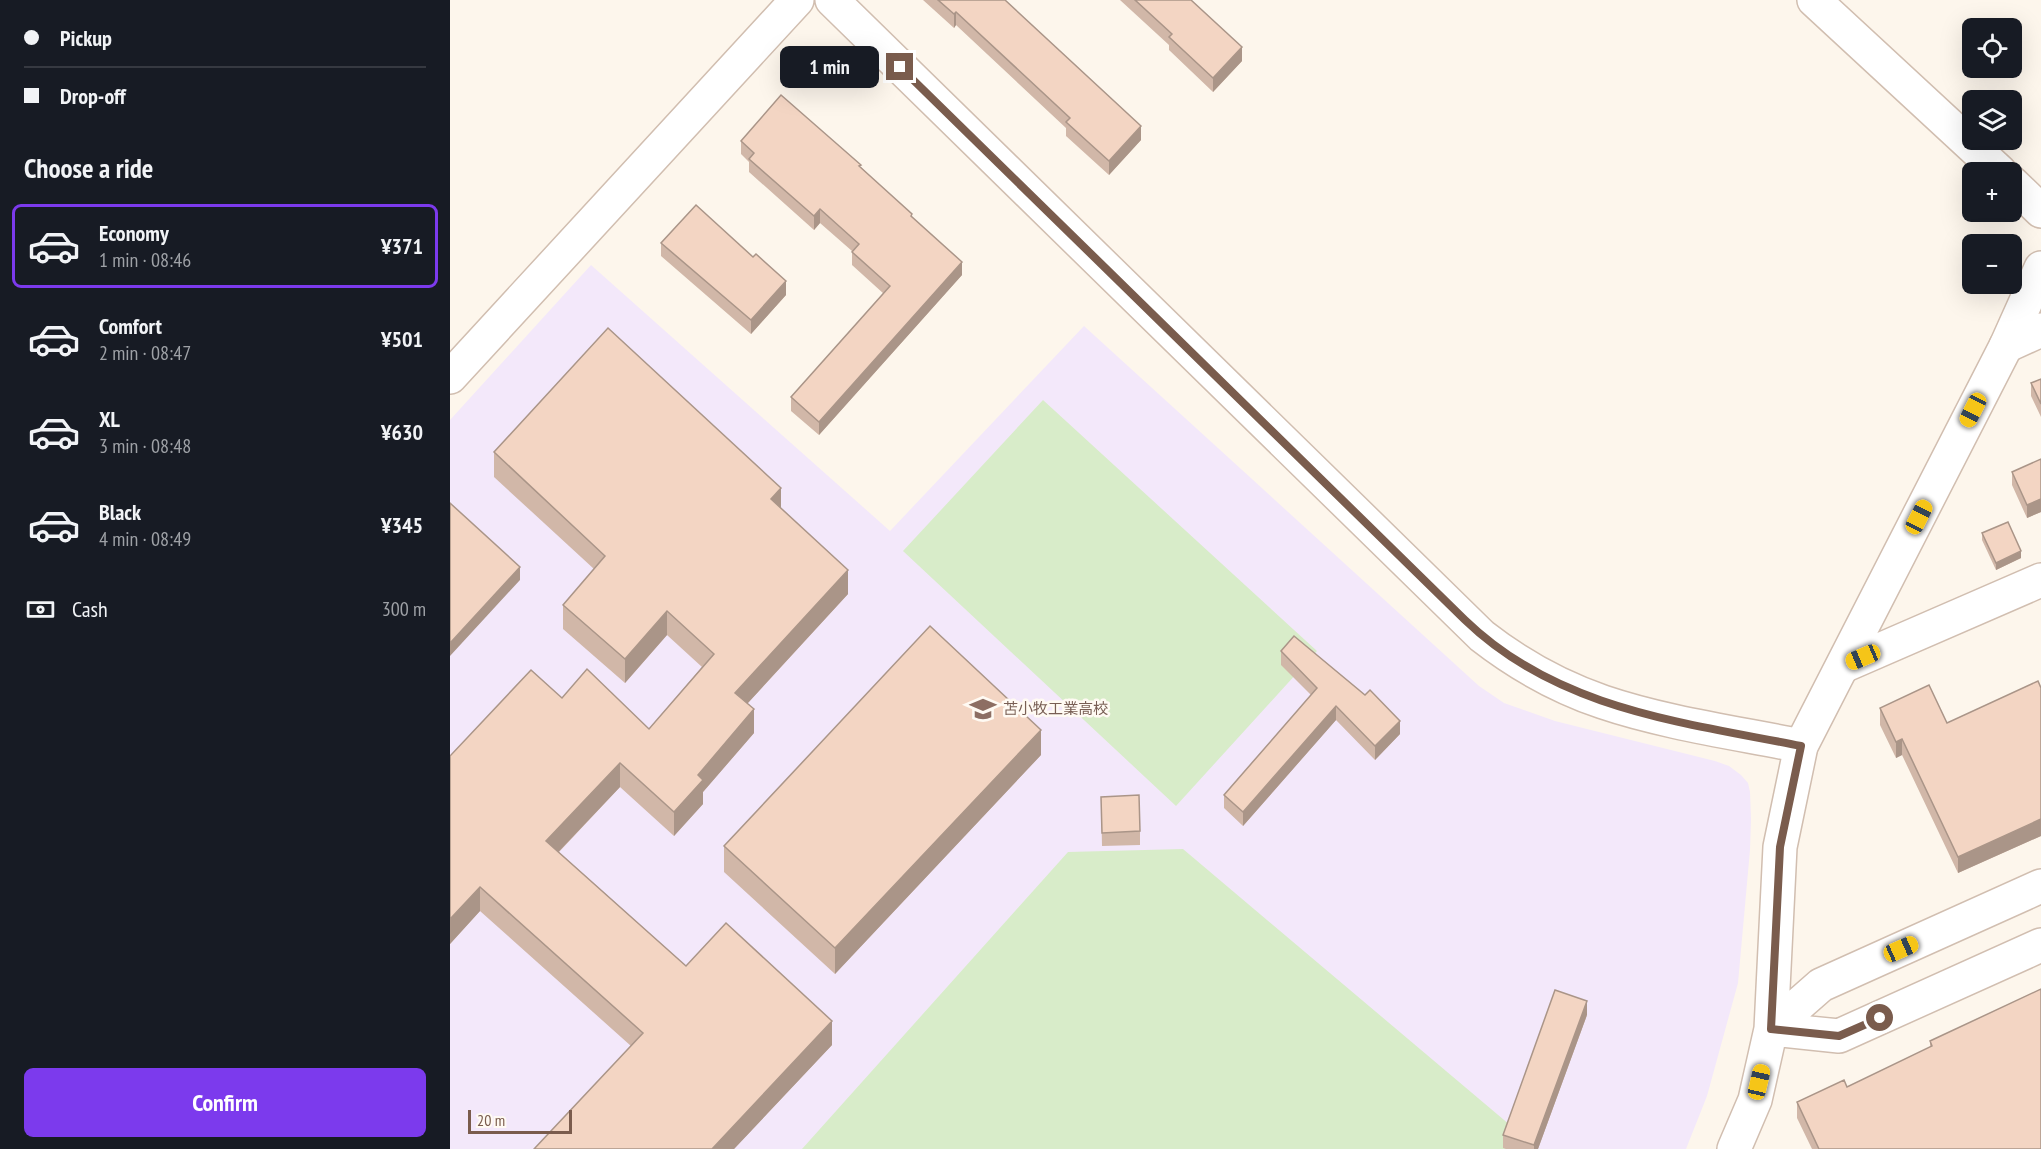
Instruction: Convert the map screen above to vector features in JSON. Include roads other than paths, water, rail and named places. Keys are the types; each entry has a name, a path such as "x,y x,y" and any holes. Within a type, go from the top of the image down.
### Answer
{"street":[{"path":"450,377 797,0"},
{"path":"832,0 1490,642 1514,660 1601,702 1638,712 1801,746"},
{"path":"1814,0 1989,162"},
{"path":"2022,193 2041,211"},
{"path":"1734,1149 1755,1100 1771,1029 1780,847 1801,746 2006,346 2041,268"},
{"path":"2006,346 2041,330"},
{"path":"1843,666 2041,580"},
{"path":"1771,1029 1821,985 2041,886"},
{"path":"1771,1029 1839,1036 2041,945"}],"place":[{"name":"苫小牧工業高校","path":"983,709"}]}
